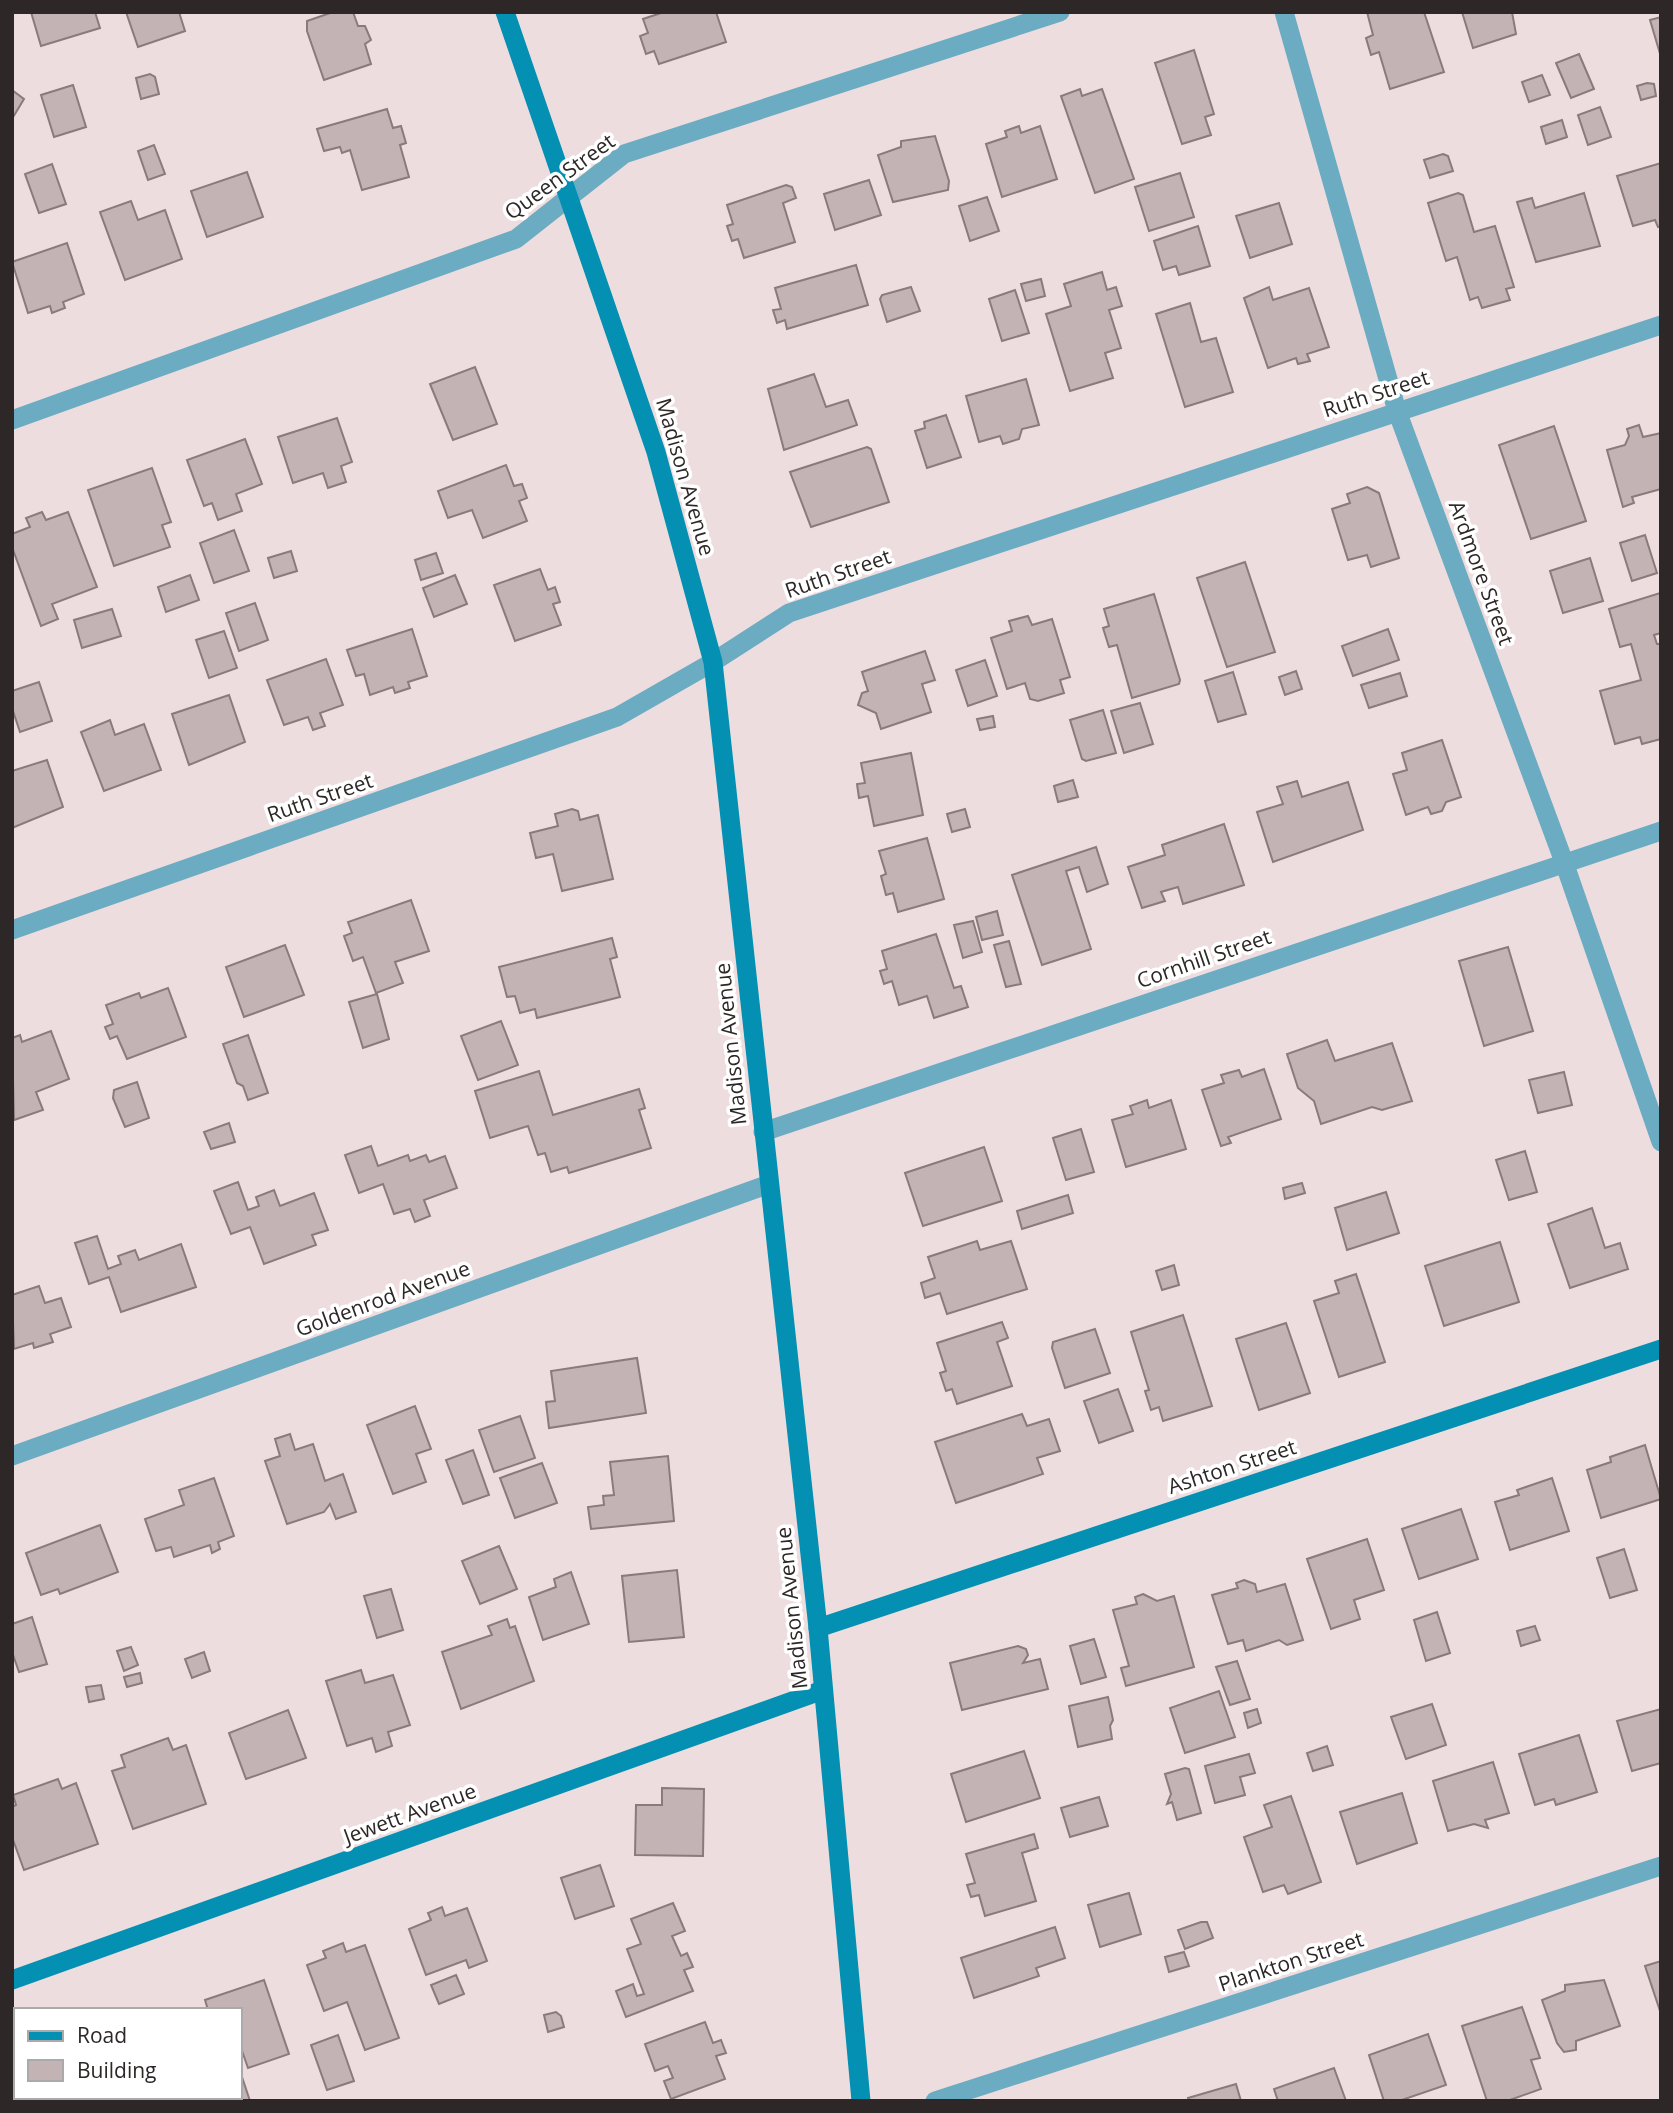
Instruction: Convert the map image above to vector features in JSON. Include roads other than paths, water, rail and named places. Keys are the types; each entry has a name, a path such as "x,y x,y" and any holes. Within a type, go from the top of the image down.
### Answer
{"main road":[{"name":"Madison Avenue","path":"505,12 656,452 713,662 818,1628 861,2101"},
{"name":"Ashton Street","path":"818,1628 1661,1349"},
{"name":"Jewett Avenue","path":"12,1980 823,1690"}],"street":[{"name":"Queen Street","path":"12,420 516,239 624,154 1060,12"},
{"name":"Ardmore Street","path":"1284,12 1397,411 1564,862 1661,1143"},
{"name":"Ruth Street","path":"12,930 617,717 713,662 789,613 1661,325"},
{"name":"Cornhill Street","path":"763,1132 1661,831"},
{"name":"Goldenrod Avenue","path":"12,1456 769,1184"},
{"name":"Plankton Street","path":"935,2101 1661,1866"}]}
